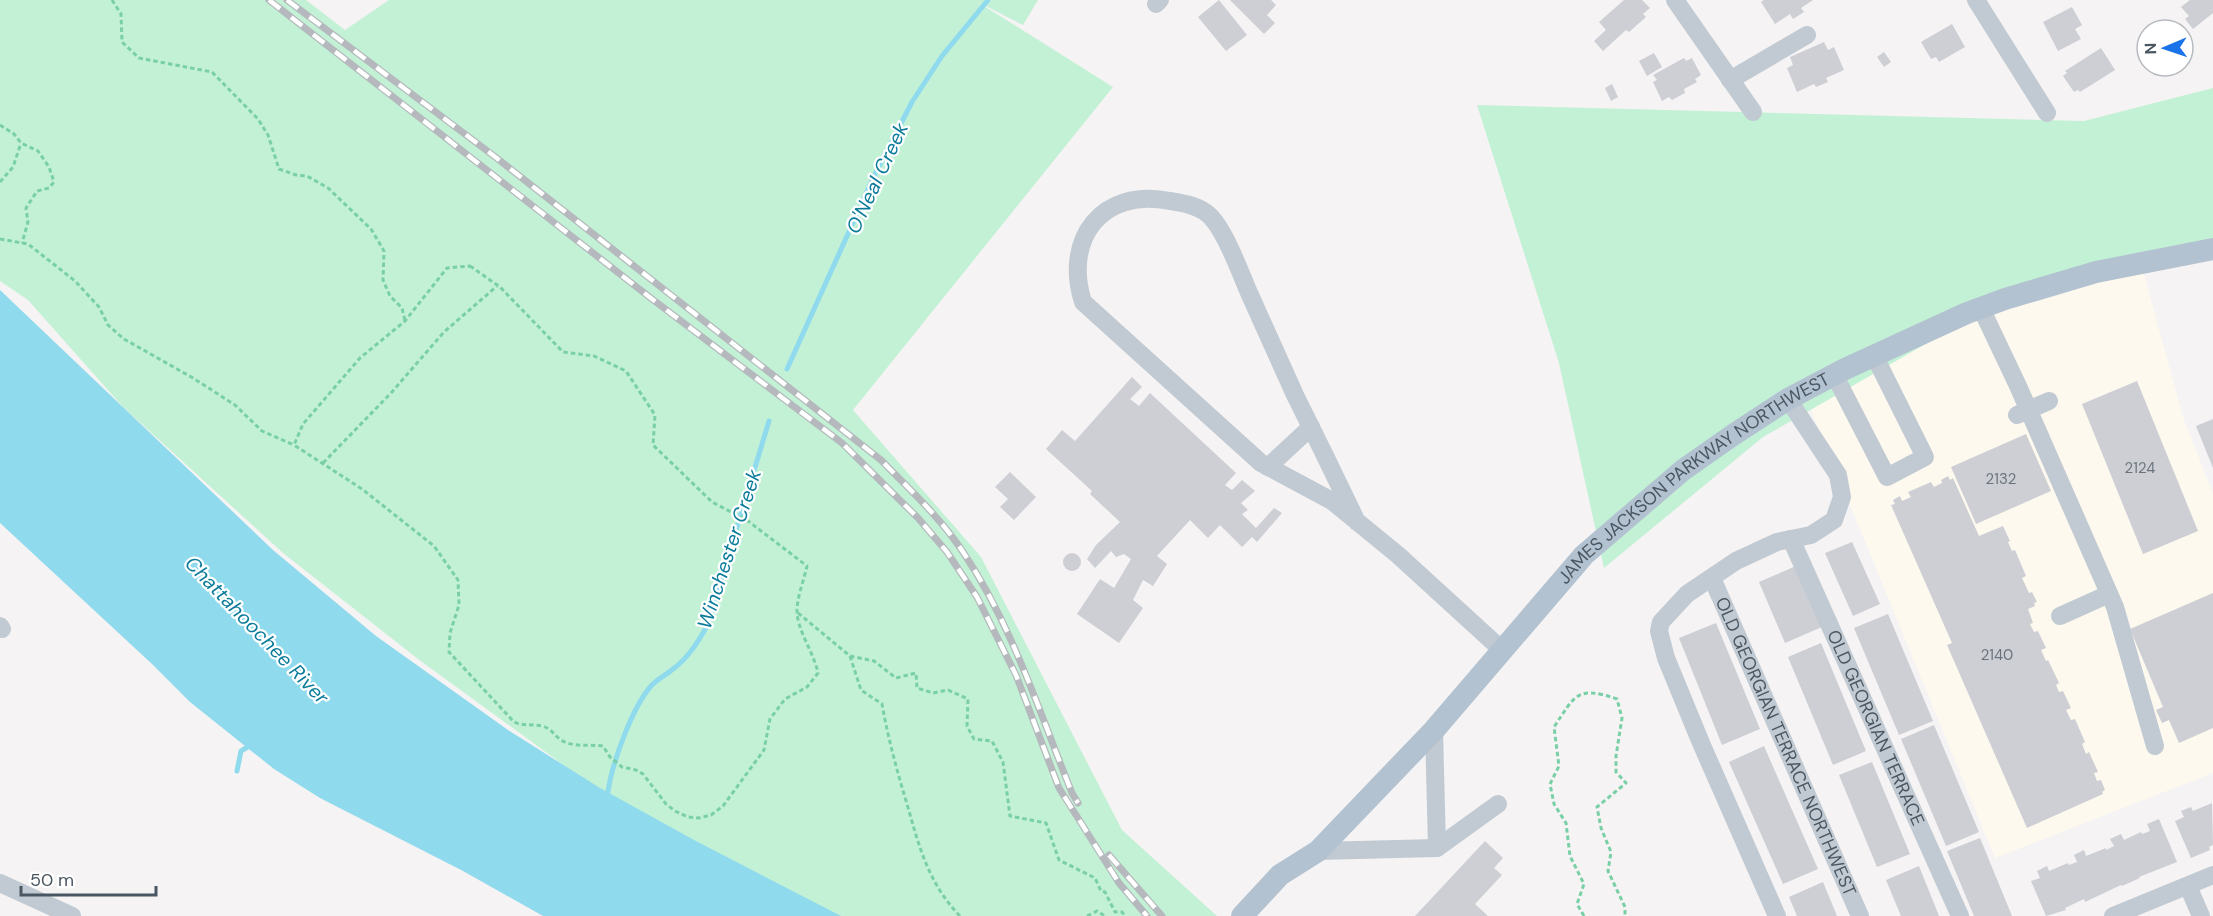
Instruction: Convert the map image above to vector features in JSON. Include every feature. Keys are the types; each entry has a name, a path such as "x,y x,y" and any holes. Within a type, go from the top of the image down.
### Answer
{"main road":[{"name":"JAMES JACKSON PARKWAY NORTHWEST","path":"1242,916 1280,875 1318,851 1434,730 1584,555 1683,470 1788,399 1874,355 1981,308 2005,298 2096,272 2213,249"}],"street":[{"path":"1675,0 1753,112"},
{"path":"1976,0 2047,113"},
{"path":"1730,80 1807,35"},
{"path":"1358,522 1311,427 1231,251 1210,216 1183,203 1148,198 1124,201 1094,220 1084,241 1077,268 1077,284 1083,302 1261,463 1332,501 1398,555 1502,650"},
{"path":"1981,308 2023,412 2115,607 2156,746"},
{"path":"1834,374 1887,477 1925,457 1874,355"},
{"path":"1777,916 1701,743 1666,657 1659,631 1661,622 1687,594 1736,561 1777,542 1811,535 1834,520 1842,497 1838,475 1788,399"},
{"path":"2023,412 2049,400"},
{"path":"1268,467 1311,427"},
{"name":"OLD GEORGIAN TERRACE","path":"1791,539 1960,916"},
{"name":"OLD GEORGIAN TERRACE NORTHWEST","path":"1712,578 1860,916"},
{"path":"2060,616 2109,594"},
{"path":"1434,730 1437,848"},
{"path":"1318,851 1437,848 1498,804"},
{"path":"2113,916 2213,875"},
{"path":"0,883 72,916"},
{"path":"2188,886 2201,916"}],"path":[{"path":"111,0 121,14 122,42 139,58 212,72 258,119 268,135 279,169 296,176 307,176 328,188 371,229 384,251 383,280 390,296 402,308 405,321"},
{"path":"0,125 14,134 21,143 38,151 49,167 54,182 49,188 37,191 26,208 28,222 22,243"},
{"path":"0,182 13,167 21,143"},
{"path":"0,239 28,244 75,281 99,307 108,325 124,339 236,405 262,431 294,445 362,489 434,546 458,580 459,605 450,633 449,652 514,722 549,729 561,740 577,746 591,744 603,746 610,757 621,766 643,774 666,804 688,817 699,818 711,815 723,806 764,750 770,720 785,699 807,687 818,673 815,659 800,628 797,612 807,566 748,521 712,502 653,445 655,415 626,371 594,356 563,352 497,286 470,266 447,268 405,321 360,358 303,424 294,445"},
{"path":"323,463 391,393 444,332 497,286"},
{"path":"797,612 850,656 874,661 896,678 916,674 917,688 933,693 948,690 968,699 967,726 974,739 992,741 1004,762 1010,816 1046,823 1059,860 1095,878 1115,912 1122,912 1125,916"},
{"path":"850,656 861,690 882,704 888,735 925,865 944,900 960,916"},
{"path":"1584,916 1577,904 1584,884 1570,856 1566,823 1554,804 1550,783 1559,766 1554,727 1574,697 1587,692 1617,699 1622,718 1616,772 1626,783 1597,807 1601,828 1611,852 1608,871 1624,907 1625,916"},
{"path":"1087,916 1096,911 1106,916"}],"shaded area":[{"path":"2140,260 2183,417 2213,494 2213,773 1995,858 1811,410 1990,307"}],"green space":[{"path":"0,0 306,0 345,30 389,0 1038,0 1023,25 976,1 1113,87 853,410 981,557 1122,830 1217,916 819,916 709,871 418,659 283,553 123,407 28,300 0,281"},
{"path":"2213,88 2213,248 1990,307 1763,437 1604,568 1559,363 1477,105 2084,121"}],"water":[{"name":"Chattahoochee River","path":"0,290 273,550 376,636 508,730 600,788 694,840 841,916 543,916 463,871 320,798 274,769 190,702 0,523"}],"building":[{"path":"1219,0 1247,35 1226,51 1198,17"},
{"path":"1230,0 1271,0 1276,5 1267,15 1275,23 1264,34"},
{"path":"1624,0 1642,0 1650,8 1643,14 1646,17 1629,32 1626,30 1603,51 1594,41 1606,30 1599,22"},
{"path":"1764,0 1813,0 1801,8 1804,12 1793,19 1790,14 1775,24 1761,2"},
{"path":"2190,0 2213,0 2213,13 2195,27 2195,18 2186,18 2189,16 2181,7"},
{"path":"2072,7 2082,25 2075,29 2081,39 2058,51 2043,22"},
{"path":"1952,24 1965,47 1939,62 1936,57 1931,59 1921,42"},
{"path":"1824,42 1828,50 1834,47 1844,70 1826,78 1828,82 1816,87 1814,84 1797,92 1787,68 1793,65 1790,57"},
{"path":"2101,48 2115,70 2080,92 2078,90 2074,92 2063,76 2067,73 2065,71"},
{"path":"1884,52 1891,62 1884,67 1877,57"},
{"path":"1654,53 1662,67 1647,76 1639,61"},
{"path":"1684,58 1686,61 1692,58 1701,75 1695,79 1697,82 1684,89 1685,93 1672,100 1669,97 1662,101 1653,82 1657,80 1653,75"},
{"path":"1612,84 1618,97 1611,101 1605,88"},
{"path":"1132,377 1142,387 1130,399 1139,406 1150,393 1236,473 1225,485 1232,490 1242,480 1255,491 1241,503 1248,510 1242,514 1256,528 1274,508 1282,513 1257,542 1252,537 1242,547 1220,525 1208,538 1190,520 1157,556 1167,564 1153,586 1143,580 1133,600 1143,608 1119,643 1077,614 1100,579 1114,588 1131,559 1124,554 1116,557 1111,551 1095,568 1087,559 1096,545 1120,522 1090,494 1092,491 1046,449 1062,430 1075,441"},
{"path":"2137,381 2198,531 2143,554 2082,404"},
{"path":"2213,419 2213,468 2196,426"},
{"path":"2026,434 2051,491 1976,524 1951,467"},
{"path":"1010,472 1036,497 1014,520 1000,507 1008,499 995,487"},
{"path":"1948,476 1950,480 1953,478 1979,536 2003,526 2012,551 2015,550 2026,576 2022,578 2029,593 2032,592 2037,602 2034,603 2035,606 2028,609 2033,623 2030,624 2034,632 2038,631 2046,648 2041,650 2059,683 2056,685 2059,692 2063,691 2071,708 2066,710 2071,720 2075,719 2085,742 2082,744 2086,754 2089,752 2098,772 2094,773 2097,781 2101,780 2105,790 2103,794 2027,828 1947,645 1952,643 1891,505 1895,504 1893,500 1900,496 1902,501 1911,497 1908,492 1931,482 1934,487"},
{"path":"1852,542 1880,604 1853,616 1825,553"},
{"path":"1072,553 1078,556 1081,562 1078,568 1072,571 1066,568 1063,562 1066,556"},
{"path":"1796,566 1822,627 1785,643 1759,582"},
{"path":"2213,593 2213,728 2179,743 2169,720 2162,723 2156,710 2163,707 2130,629"},
{"path":"1888,614 1933,721 1899,735 1854,628"},
{"path":"1716,623 1760,729 1722,745 1679,638"},
{"path":"1821,643 1866,751 1833,765 1788,657"},
{"path":"1934,725 1979,832 1946,846 1901,739"},
{"path":"1764,746 1818,869 1783,884 1729,762"},
{"path":"1872,762 1910,854 1877,867 1839,775"},
{"path":"2212,803 2213,845 2209,847 2210,850 2191,858 2175,821 2184,817 2181,811 2191,807 2193,811"},
{"path":"2159,819 2177,862 2085,902 2084,899 2065,908 2066,910 2046,916 2031,881 2040,878 2037,871 2047,866 2049,871 2068,863 2069,865 2077,862 2074,855 2084,850 2086,856 2106,848 2106,850 2114,846 2110,839 2121,834 2124,840 2141,832 2142,834 2150,831 2147,824"},
{"path":"1980,838 2012,916 1974,916 1947,851"},
{"path":"1485,841 1503,858 1494,868 1502,875 1475,904 1488,916 1415,916"},
{"path":"1919,866 1939,916 1901,916 1886,880"},
{"path":"1823,882 1837,916 1797,916 1789,897"}],"waterway":[{"name":"O'Neal Creek","path":"787,369 875,174 912,102 942,56 988,0"},
{"name":"Winchester Creek","path":"608,792 624,736 644,696 653,684 683,660 707,626 769,421"},
{"path":"237,771 241,751 251,745"}],"railway":[{"path":"269,0 652,299 842,443 918,518 947,552 977,597 1016,675 1059,788 1119,883 1147,916"},
{"path":"287,0 494,156 881,460 954,539 980,580 1024,669 1072,793 1078,803"},
{"path":"1109,855 1162,916"}]}
